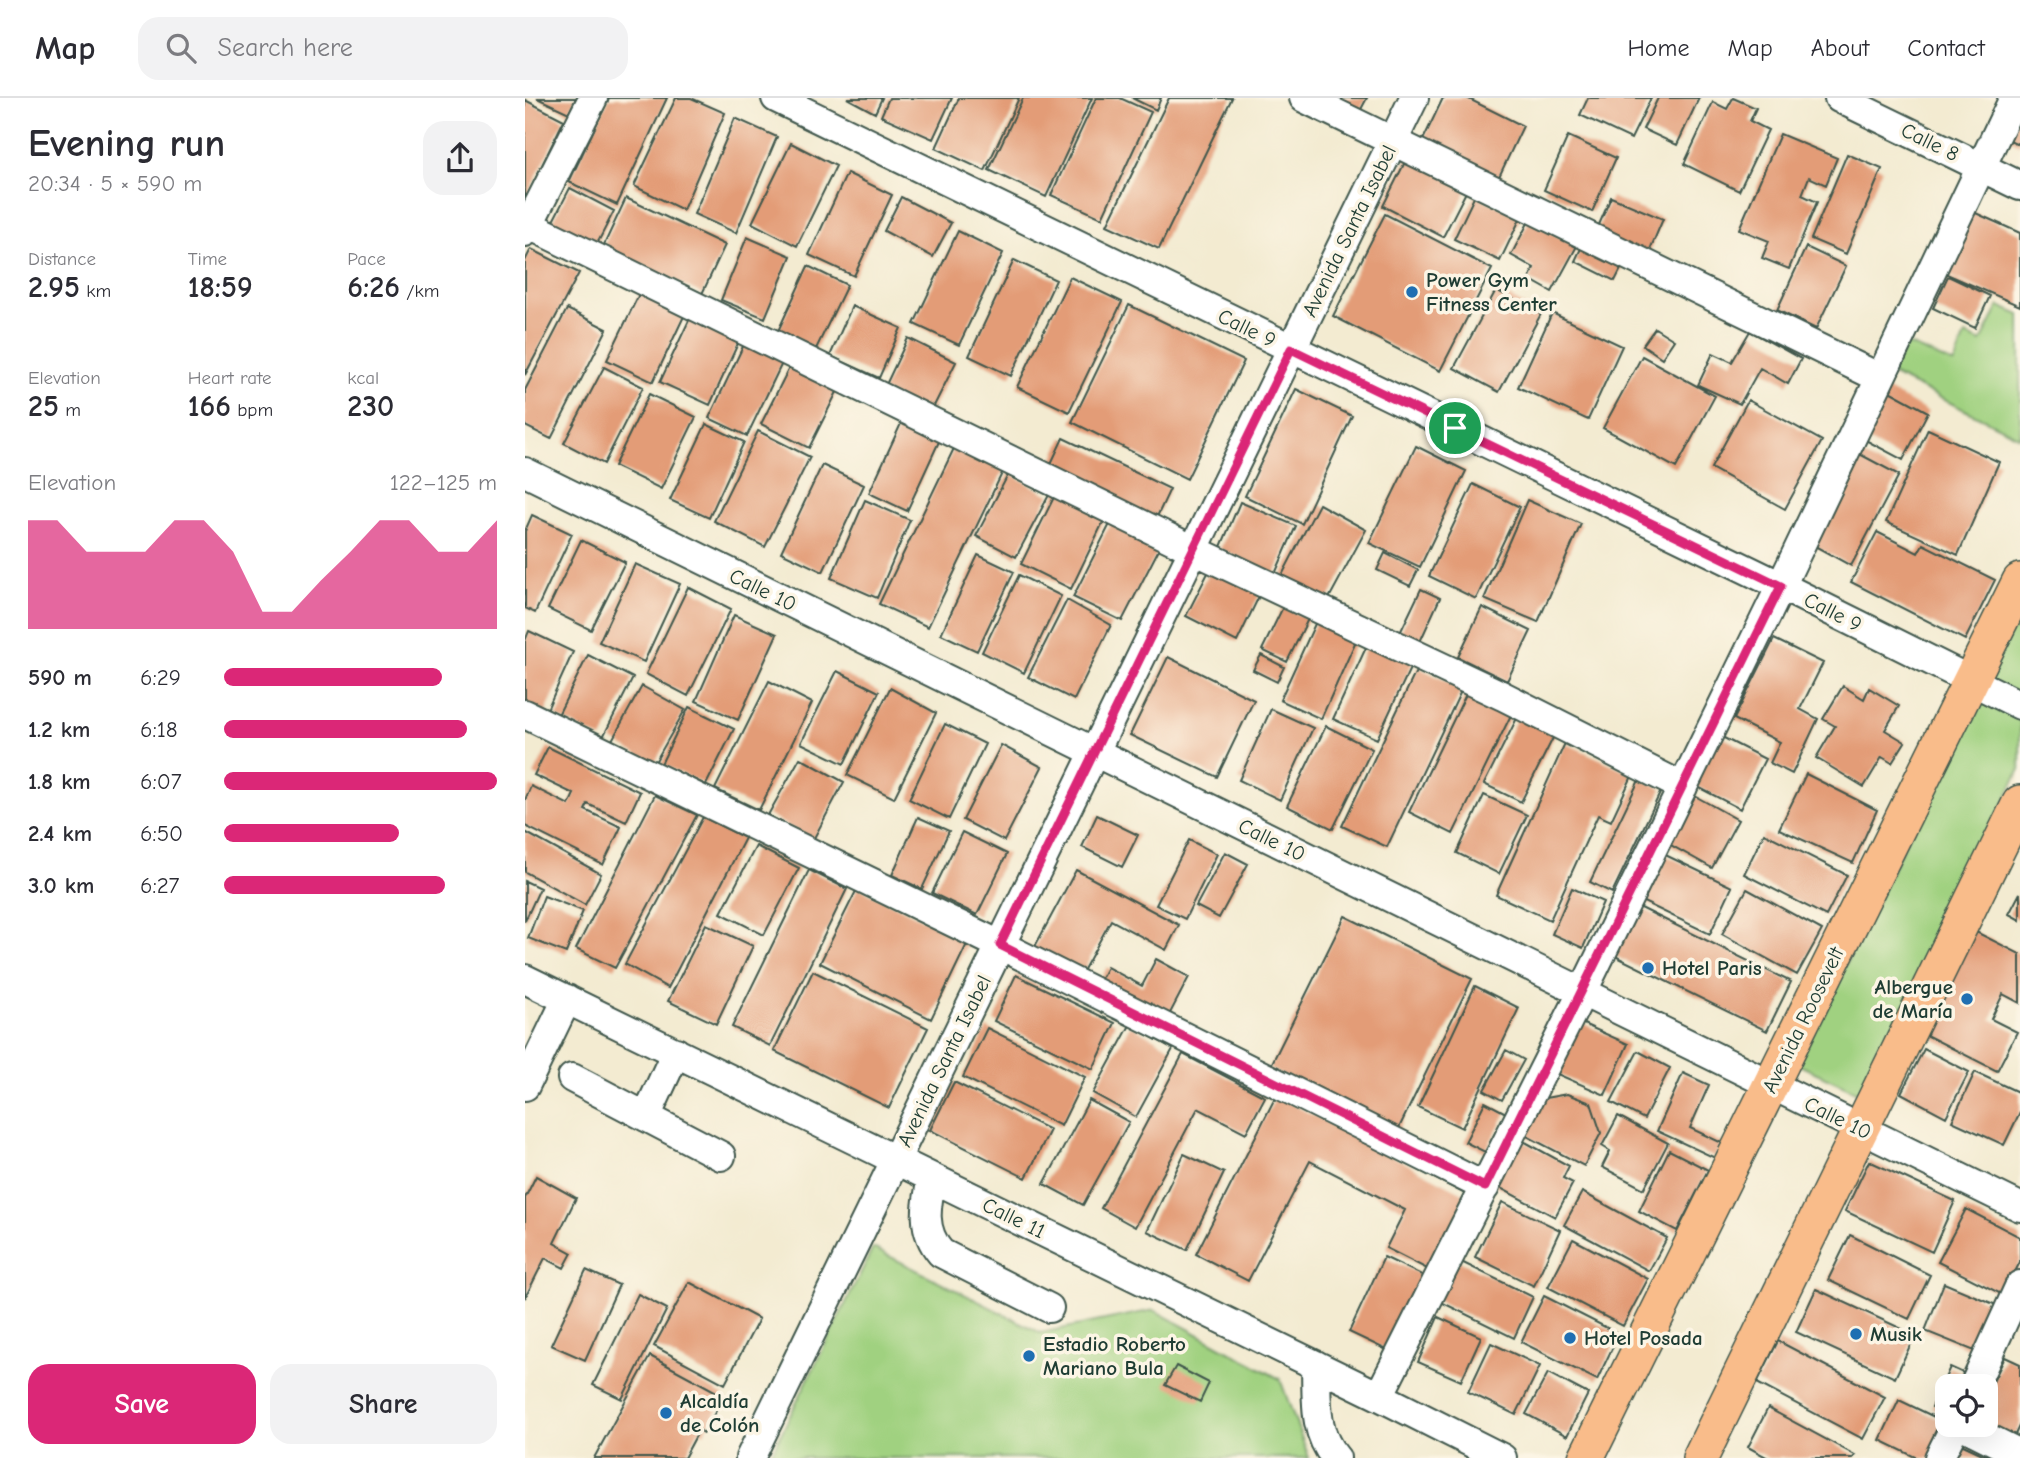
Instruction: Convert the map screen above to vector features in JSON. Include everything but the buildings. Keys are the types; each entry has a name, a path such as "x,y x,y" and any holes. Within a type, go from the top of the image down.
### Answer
{"main road":[{"name":"Avenida Roosevelt","path":"1586,1458 2020,581"},
{"path":"1700,1458 2020,803"}],"street":[{"path":"593,98 526,227 1683,786"},
{"name":"Calle 9","path":"776,98 1781,586 2020,705"},
{"path":"1304,98 1880,378"},
{"name":"Avenida Santa Isabel","path":"750,1458 1414,98"},
{"name":"Calle 8","path":"1839,98 2020,186"},
{"path":"1379,1396 1583,991 1781,586 2014,98"},
{"name":"Calle 10","path":"525,472 2020,1207"},
{"path":"525,713 1000,945 1485,1187"},
{"name":"Calle 11","path":"525,979 1502,1458"},
{"path":"525,1086 567,999"},
{"path":"646,1117 676,1052"},
{"path":"572,1078 722,1156"},
{"path":"932,1178 926,1206 926,1227 933,1244 941,1253 1049,1308"},
{"path":"1979,1374 2020,1285"},
{"path":"1316,1365 1319,1427 1330,1452 1336,1458"},
{"path":"1939,1458 1951,1437"},
{"path":"1985,1437 2020,1454"}],"green space":[{"path":"1999,306 2020,315 2020,437 1889,373 1907,344 1954,364 1965,335 1981,342"},
{"path":"2020,608 2020,769 1864,1095 1797,1064"},
{"name":"Estadio Roberto Mariano Bula","path":"873,1248 1041,1333 1154,1310 1280,1379 1309,1458 769,1458"}],"place":[{"name":"Power Gym Fitness Center","path":"1412,292"},
{"name":"Hotel Paris","path":"1648,968"},
{"name":"Albergue de María","path":"1967,999"},
{"name":"Musik","path":"1856,1334"},
{"name":"Hotel Posada","path":"1570,1338"},
{"name":"Estadio Roberto Mariano Bula","path":"1029,1356"},
{"name":"Alcaldía de Colón","path":"666,1413"}],"route":[{"path":"1291,349 1455,428 1781,586 1485,1187 1000,945 1291,349"}]}
